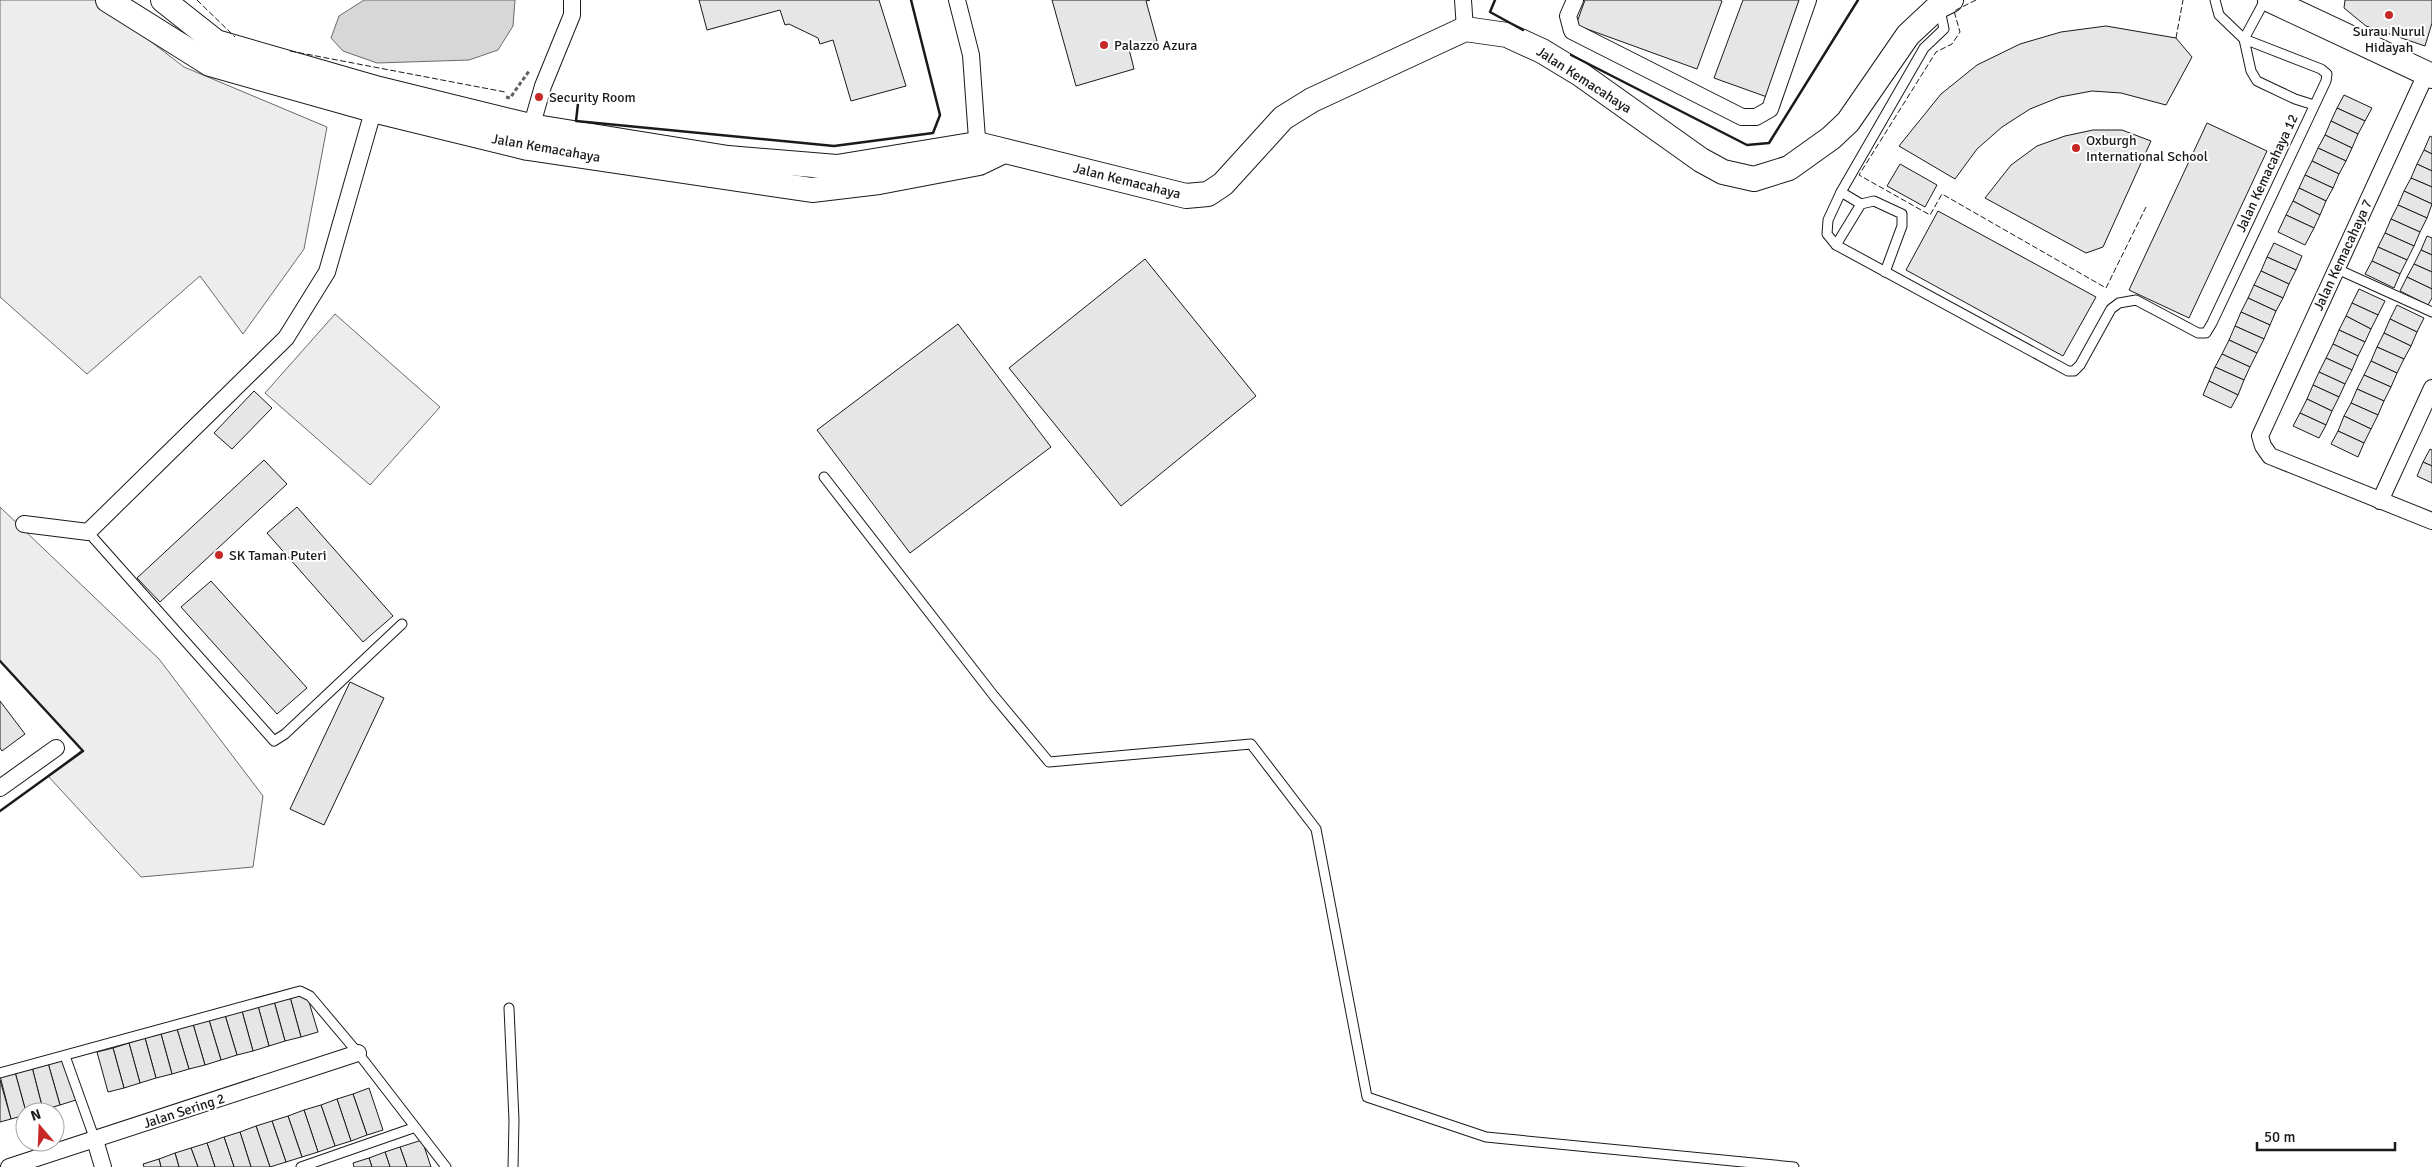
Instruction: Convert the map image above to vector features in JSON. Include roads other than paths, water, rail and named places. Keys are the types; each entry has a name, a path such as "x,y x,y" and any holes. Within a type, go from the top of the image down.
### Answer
{"street":[{"name":"Jalan Kemacahaya","path":"108,0 210,64 376,100 529,137 728,158 837,167 1004,151 1186,196 1208,194 1223,184 1283,118 1312,100 1464,30 1507,35 1542,51 1580,74 1647,120 1670,140 1701,160 1723,172 1754,179 1789,168 1831,138 1848,122 1908,35 1942,2"},
{"name":"Jalan Kemacahaya","path":"163,0 216,42 376,100"},
{"path":"529,137 543,86 572,15 572,0"},
{"path":"958,0 971,55 978,154"},
{"path":"1463,0 1464,30"},
{"path":"1575,0 1568,16 1572,31 1742,117 1756,117 1770,109 1808,0"},
{"path":"2283,3 2429,75"},
{"name":"Jalan Kemacahaya 7","path":"2380,501 2270,456 2262,446 2260,436 2429,75"},
{"path":"24,524 88,532 286,338 327,272 376,100"},
{"path":"2432,388 2380,501 2432,521"},
{"path":"0,788 56,748"},
{"name":"Jalan Sering 2","path":"9,1167 358,1053"},
{"path":"95,1140 104,1167"}],"lane":[{"path":"2215,0 2219,15 2244,39 2251,71 2257,81 2295,99 2314,105"},
{"path":"2244,39 2265,0"},
{"path":"1841,192 1861,204 1874,201 1902,214 1902,226 1885,272 1836,244 1827,234 1828,220 1841,192 1924,48 1944,29 1942,2"},
{"name":"Jalan Kemacahaya 12","path":"1885,272 2059,366 2074,371 2080,365 2111,310 2120,303 2136,300 2198,333 2206,333 2326,82 2327,74 2244,39"},
{"path":"1836,244 1861,204"},
{"path":"2337,269 2432,312"},
{"path":"824,477 988,689 1049,762 1251,744 1316,829 1367,1097 1486,1137 1794,1167"},
{"path":"88,532 265,734 274,741 285,734 402,624"},
{"path":"0,1073 300,991 310,996 358,1053 413,1128 446,1167"},
{"path":"509,1008 514,1167"},
{"path":"65,1056 95,1140"},
{"path":"301,1167 413,1128"}],"place":[{"name":"Surau Nurul Hidayah","path":"2389,15"},
{"name":"Palazzo Azura","path":"1104,45"},
{"name":"Security Room","path":"539,97"},
{"name":"Oxburgh International School","path":"2076,148"},
{"name":"SK Taman Puteri","path":"219,555"}]}
